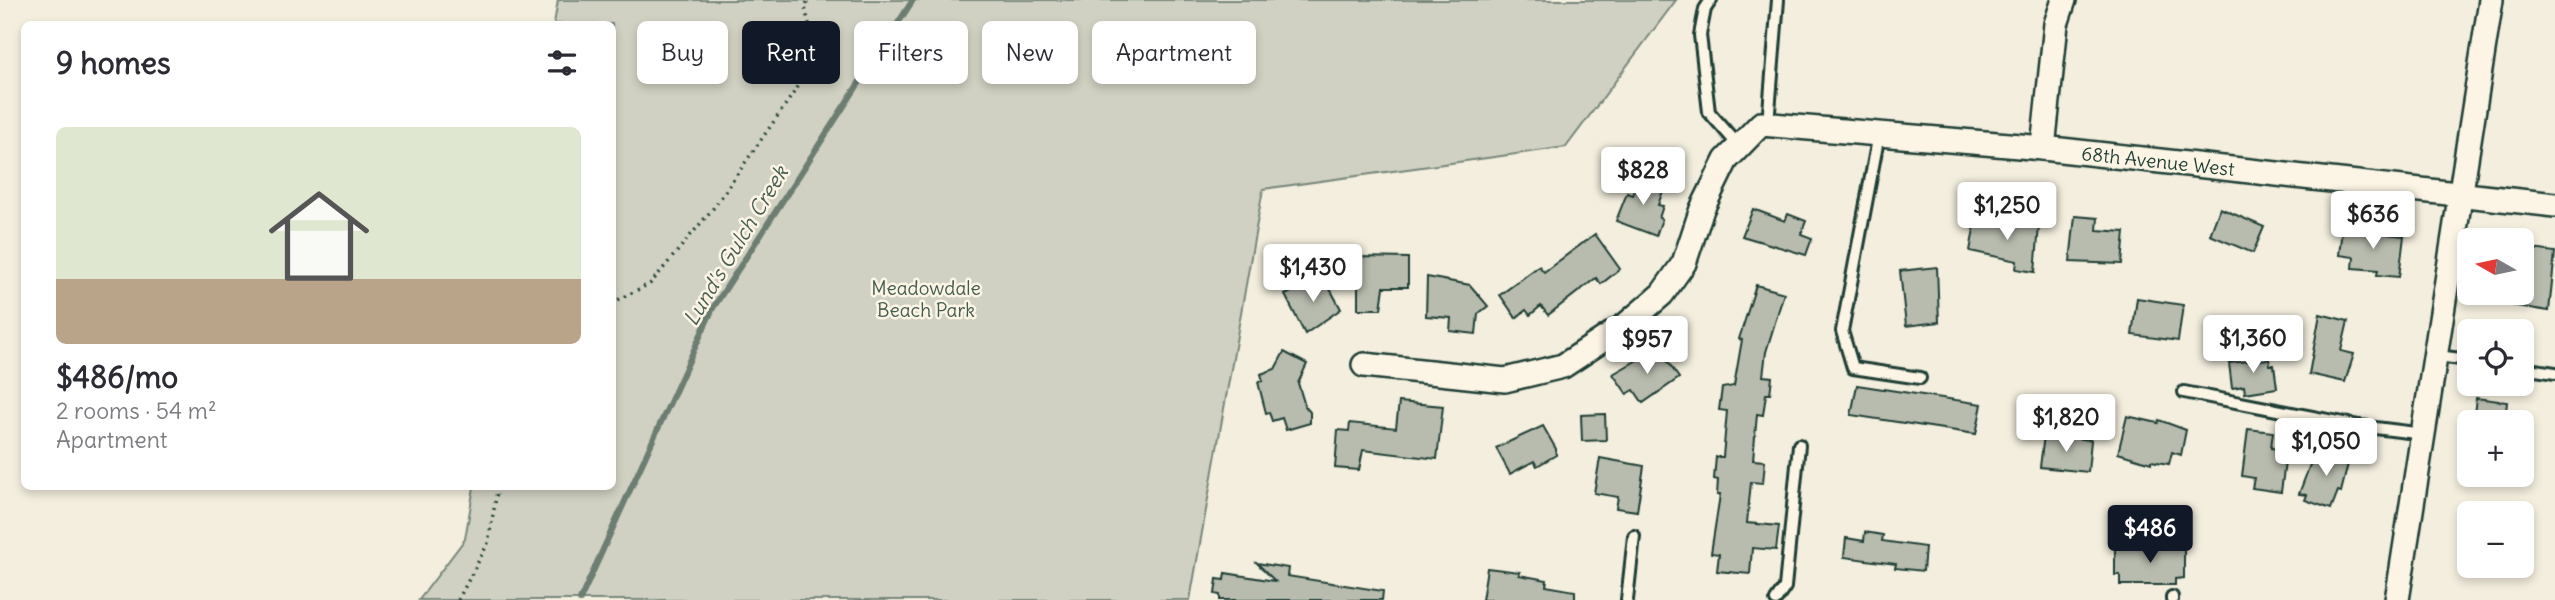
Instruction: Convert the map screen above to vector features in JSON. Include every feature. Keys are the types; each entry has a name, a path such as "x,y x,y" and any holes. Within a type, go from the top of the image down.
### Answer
{"street":[{"path":"2043,148 2056,24 2064,0"},
{"path":"2397,600 2491,0"},
{"path":"1364,365 1505,380 1563,366 1627,324 1662,294 1684,263 1702,209 1726,160 1765,124"},
{"name":"68th Avenue West","path":"1765,124 2043,148 2555,205"}],"lane":[{"path":"1711,0 1705,9 1700,34 1709,111 1740,146"},
{"path":"1765,124 1778,0"},
{"path":"1879,134 1842,331 1853,368 1920,378"},
{"path":"2437,356 2457,358"},
{"path":"2534,370 2555,373"},
{"path":"2184,392 2359,426 2424,433"},
{"path":"1776,600 1784,587 1799,445"},
{"path":"1627,600 1634,536"}],"path":[{"path":"616,301 651,283 715,206 793,94 816,52 805,8 808,0"},
{"path":"458,600 488,543 497,490"}],"green space":[{"name":"Meadowdale Beach Park","path":"558,0 1676,0 1566,147 1263,189 1190,600 419,600 465,539 473,490 616,490 616,21 554,21"}],"building":[{"path":"1640,175 1665,185 1658,205 1663,206 1656,236 1616,221 1627,193 1633,195"},
{"path":"2220,208 2264,227 2253,253 2210,235"},
{"path":"1753,209 1785,221 1788,214 1806,221 1801,234 1812,238 1806,255 1742,236"},
{"path":"2075,216 2098,218 2097,230 2125,232 2122,264 2070,262"},
{"path":"1976,218 2039,226 2035,272 2016,269 2017,261 1970,251"},
{"path":"2342,229 2404,236 2399,277 2377,275 2378,270 2353,268 2354,257 2339,255"},
{"path":"1595,234 1620,269 1601,284 1596,278 1548,315 1541,306 1530,315 1526,310 1516,318 1500,295 1539,266 1544,272"},
{"path":"2534,249 2555,252 2549,311 2511,305 2534,305"},
{"path":"1358,257 1408,258 1408,287 1384,287 1381,309 1358,309"},
{"path":"1937,267 1939,322 1906,326 1900,271"},
{"path":"1323,276 1341,309 1305,334 1285,295"},
{"path":"1427,277 1470,285 1488,306 1478,314 1476,334 1450,331 1451,318 1426,316"},
{"path":"1756,285 1784,293 1766,352 1763,376 1772,377 1770,394 1766,394 1763,415 1757,414 1753,460 1765,461 1763,483 1751,482 1747,523 1779,526 1776,550 1752,548 1750,574 1717,571 1719,554 1711,553 1720,495 1717,495 1718,480 1714,479 1716,457 1723,457 1727,411 1719,410 1722,388 1734,386 1742,340 1739,339"},
{"path":"2137,298 2183,305 2178,341 2132,335"},
{"path":"2320,314 2348,321 2341,351 2354,354 2345,382 2309,374"},
{"path":"1658,348 1679,378 1643,403 1634,390 1627,394 1613,374"},
{"path":"1284,352 1307,364 1298,383 1305,406 1310,412 1310,423 1286,430 1282,418 1272,421 1269,412 1266,413 1258,382 1263,381 1261,374 1275,369"},
{"path":"2269,359 2270,365 2274,365 2277,388 2245,393 2244,386 2232,388 2229,363"},
{"path":"1857,385 1982,404 1976,434 1851,415"},
{"path":"2476,398 2507,402 2506,410 2474,410"},
{"path":"1399,402 1443,406 1437,459 1363,450 1359,470 1335,468 1338,430 1349,431 1350,423 1396,428"},
{"path":"1605,414 1606,440 1582,441 1581,415"},
{"path":"2127,416 2158,423 2159,420 2186,430 2181,455 2172,452 2169,464 2151,463 2118,453"},
{"path":"1543,426 1556,449 1556,455 1537,466 1534,461 1510,474 1496,448"},
{"path":"2248,429 2273,432 2271,448 2280,449 2279,455 2286,455 2281,492 2252,488 2254,478 2242,476"},
{"path":"2044,435 2091,440 2088,472 2040,467"},
{"path":"2325,447 2350,456 2341,492 2338,491 2331,509 2305,500 2307,495 2299,494 2311,462 2318,464"},
{"path":"1600,458 1644,466 1637,511 1616,508 1618,497 1594,493"},
{"path":"1865,532 1883,535 1882,541 1925,547 1923,571 1895,568 1896,564 1844,557 1846,538 1864,541"},
{"path":"2184,546 2184,578 2175,579 2175,585 2120,585 2120,575 2115,575 2115,548"},
{"path":"1257,563 1288,568 1287,576 1383,591 1382,600 1220,600 1220,595 1215,594 1217,579 1224,580 1225,573 1275,581"},
{"path":"1487,568 1520,572 1519,575 1547,580 1546,586 1575,591 1575,600 1482,600"}],"waterway":[{"name":"Lund's Gulch Creek","path":"580,600 713,308 913,0"}]}
